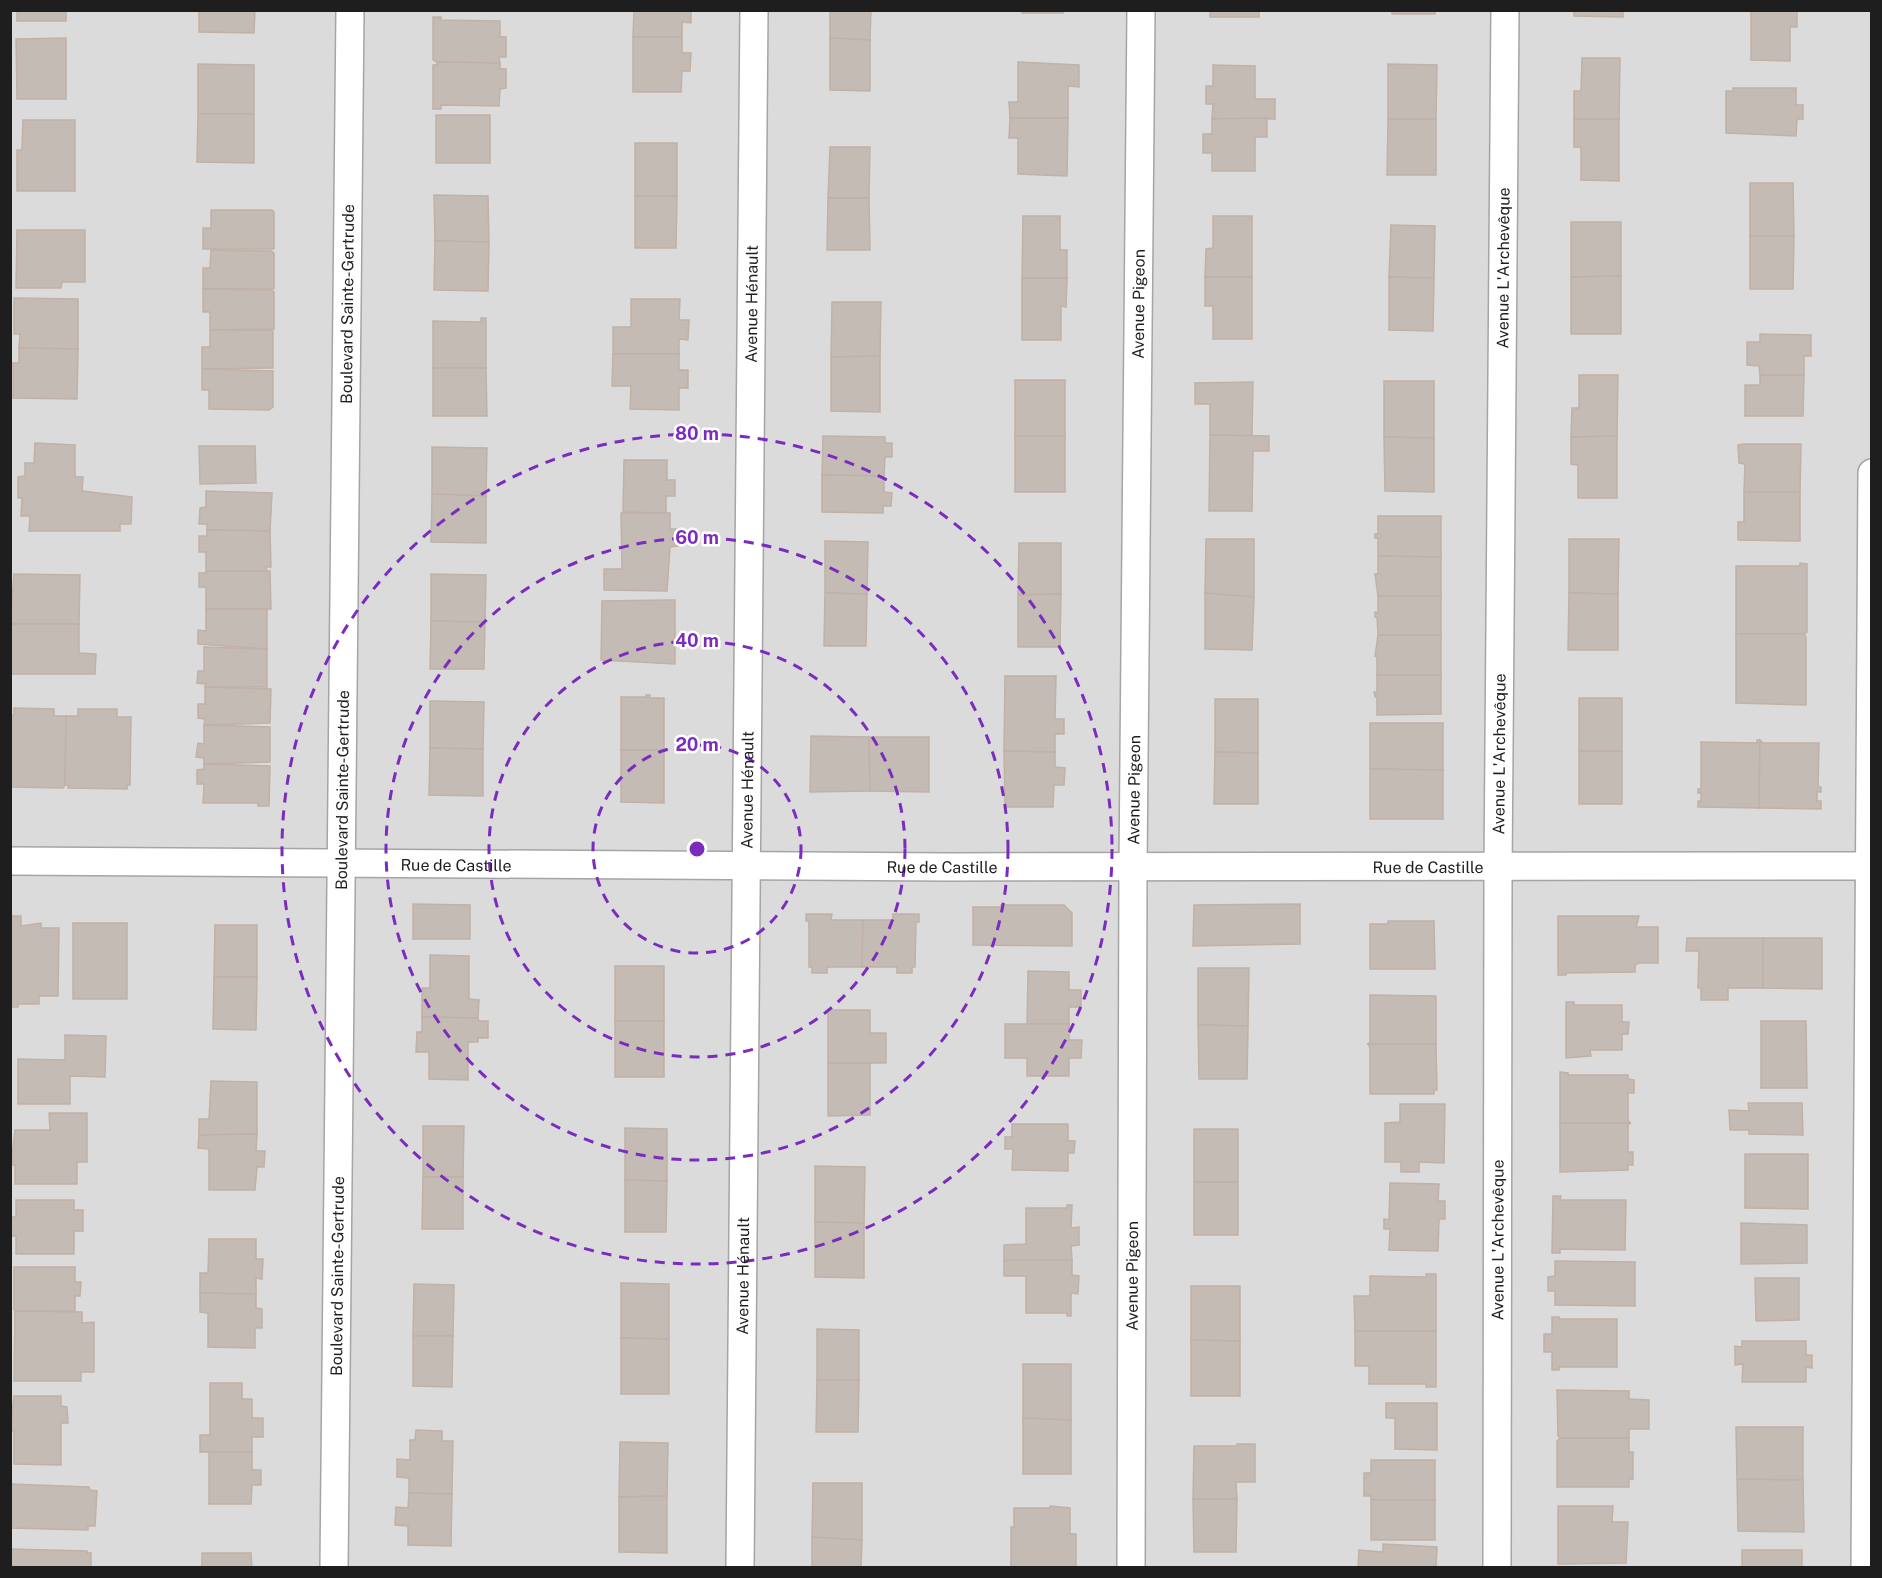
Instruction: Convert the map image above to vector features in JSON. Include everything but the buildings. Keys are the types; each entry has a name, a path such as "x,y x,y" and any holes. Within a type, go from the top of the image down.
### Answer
{"street":[{"name":"Boulevard Sainte-Gertrude","path":"334,1568 350,10"},
{"name":"Avenue Hénault","path":"740,1568 754,10"},
{"name":"Avenue Pigeon","path":"1131,1568 1132,866 1141,10"},
{"name":"Avenue L'Archevêque","path":"1497,1568 1498,868 1505,10"},
{"path":"1865,1568 1872,473"},
{"name":"Rue de Castille","path":"10,861 746,866 1498,868 1870,866"}],"shaded area":[{"path":"11,11 1871,11 1871,1567 11,1567"}]}
